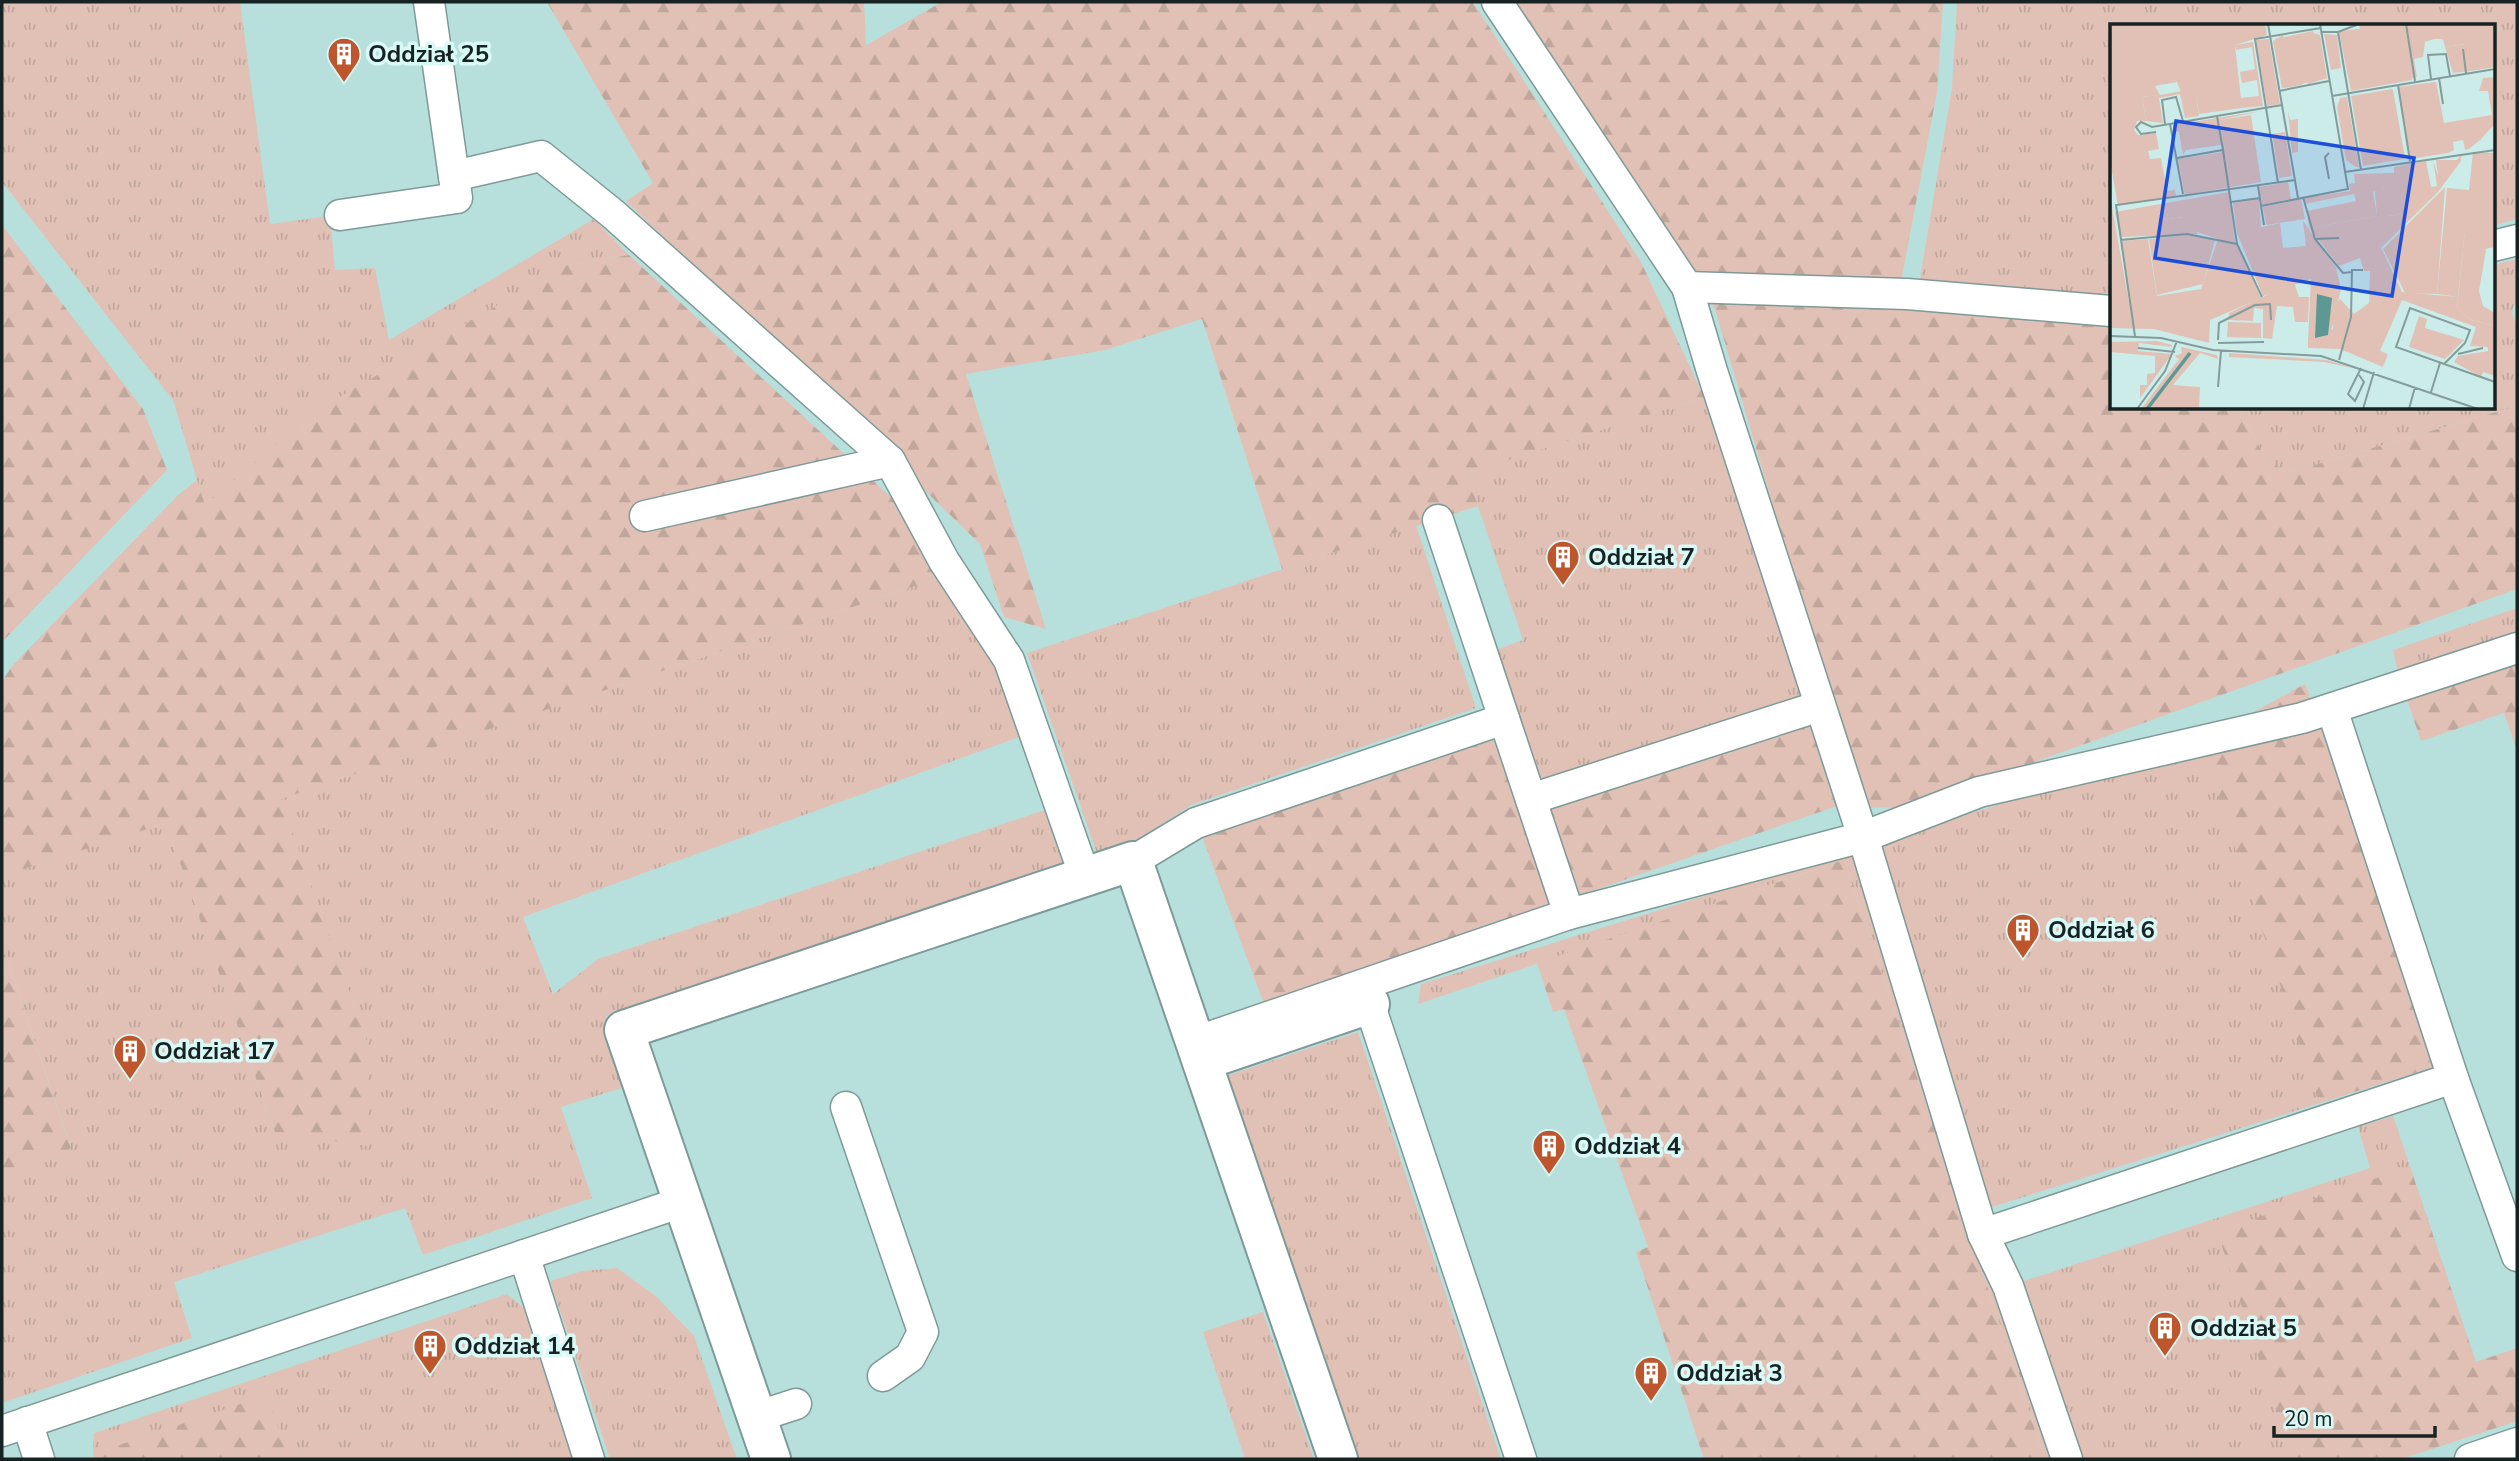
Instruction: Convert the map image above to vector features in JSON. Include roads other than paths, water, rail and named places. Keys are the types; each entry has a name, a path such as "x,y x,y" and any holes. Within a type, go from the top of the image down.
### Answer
{"street":[{"path":"771,1459 624,1030 1133,861 1338,1459"},
{"path":"1198,1051 1366,994"}],"lane":[{"path":"340,215 457,198 429,2"},
{"path":"1497,2 1687,286 1716,384 1863,837 1983,1234 2008,1286 2067,1459"},
{"path":"454,176 541,156 613,214 890,461 944,561 1009,660 1085,877"},
{"path":"2494,246 2517,240"},
{"path":"1687,286 1907,294 2110,311"},
{"path":"645,516 890,461"},
{"path":"1438,520 1569,914"},
{"path":"1521,1459 1366,994 1569,914 1863,837 1979,792 2302,718 2517,648"},
{"path":"1531,799 1820,706"},
{"path":"2332,709 2453,1078 2517,1256"},
{"path":"1133,861 1196,823 1504,719"},
{"path":"1983,1234 2453,1078"},
{"path":"846,1107 923,1332 910,1357 883,1376"},
{"path":"39,1459 15,1427 682,1202"},
{"path":"524,1255 589,1459"},
{"path":"757,1417 796,1405"},
{"path":"2470,1459 2517,1443"}],"place":[{"name":"Oddział 25","path":"344,84"},
{"name":"Oddział 7","path":"1563,587"},
{"name":"Oddział 6","path":"2023,960"},
{"name":"Oddział 17","path":"130,1081"},
{"name":"Oddział 4","path":"1549,1176"},
{"name":"Oddział 5","path":"2165,1358"},
{"name":"Oddział 14","path":"430,1376"},
{"name":"Oddział 3","path":"1651,1403"}]}
